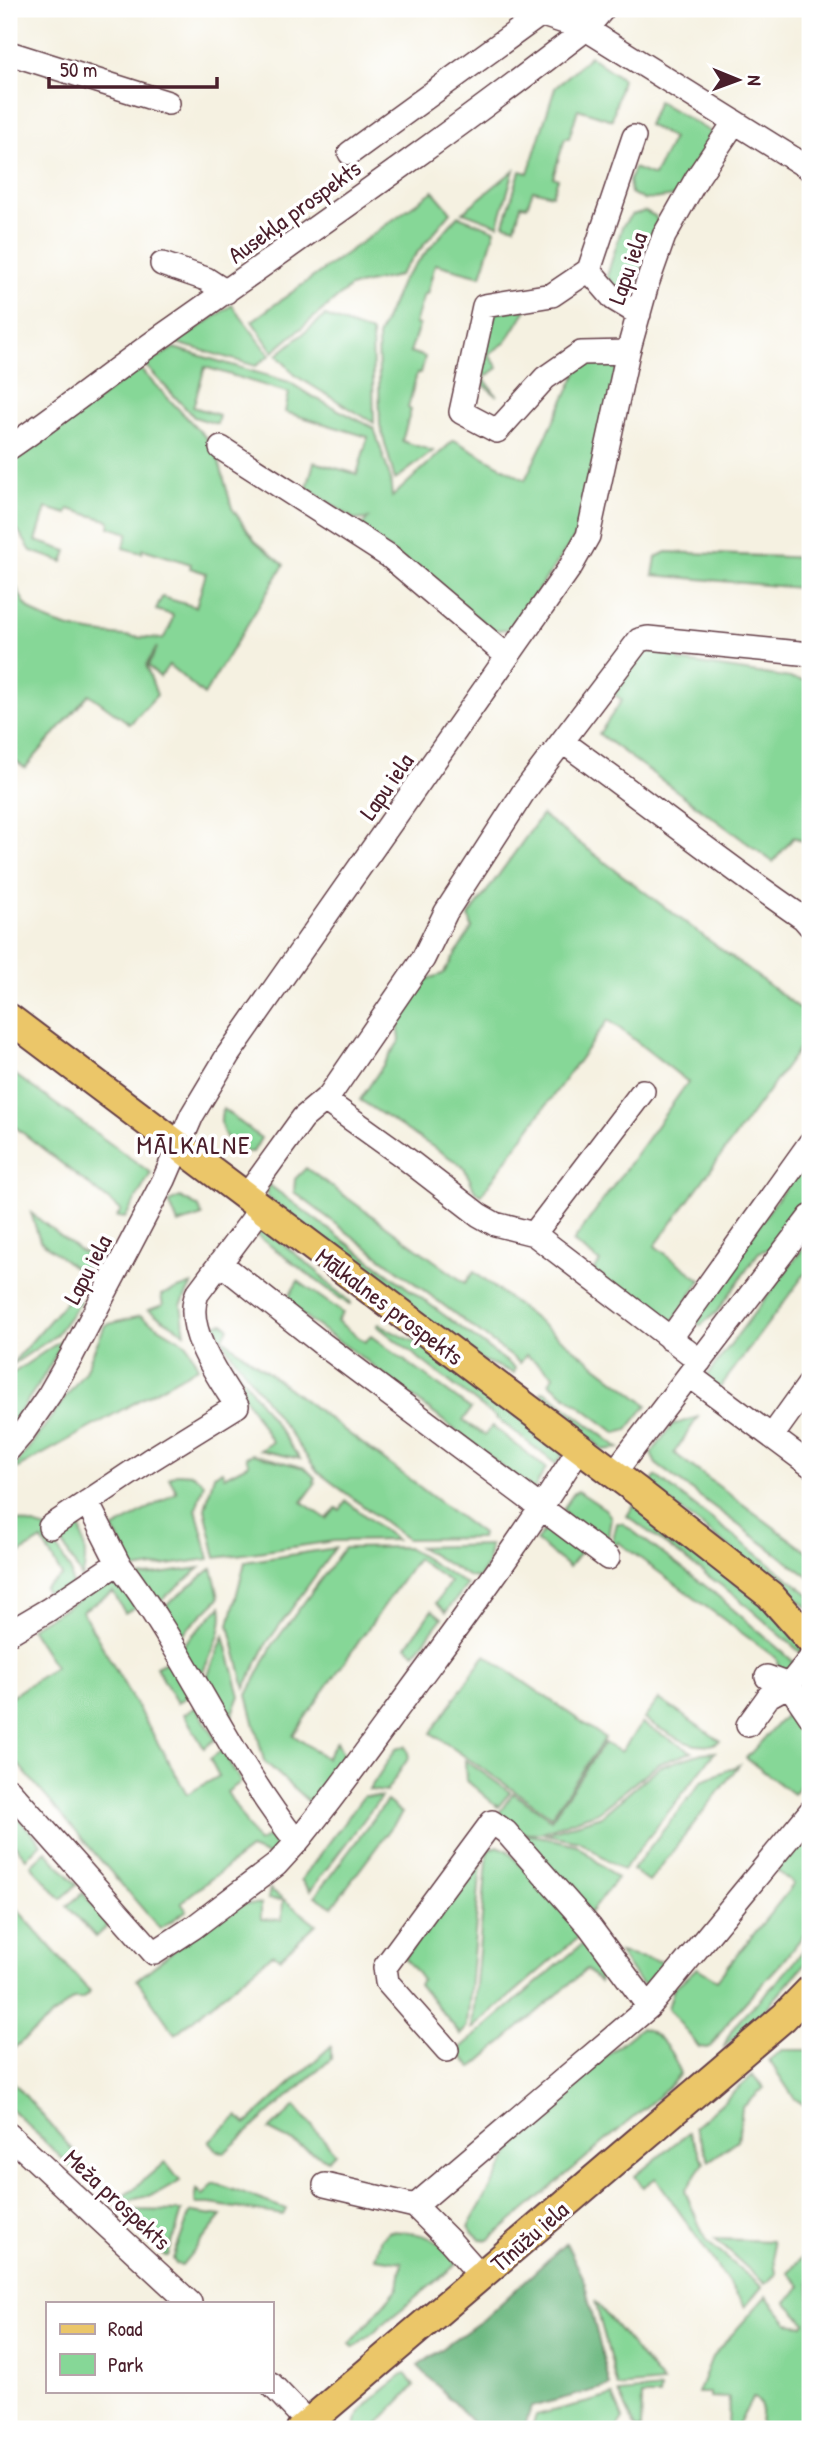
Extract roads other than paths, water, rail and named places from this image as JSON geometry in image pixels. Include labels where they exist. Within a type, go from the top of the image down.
[{"type":"main road","name":"Mālkalnes prospekts","points":[[9,1018],[614,1473],[770,1595],[810,1640]]},
{"type":"main road","name":"Mālkalnes prospekts","points":[[770,1595],[797,1607],[810,1617]]},
{"type":"main road","name":"Tīnūžu iela","points":[[754,2041],[810,1968]]},
{"type":"main road","name":"Tīnūžu iela","points":[[307,2427],[784,2017],[810,1990]]},
{"type":"street","name":"Ausekļa prospekts","points":[[9,448],[412,159],[586,29],[603,9]]},
{"type":"street","points":[[350,153],[533,12],[586,29],[810,169]]},
{"type":"street","points":[[9,53],[167,103]]},
{"type":"street","name":"Lapu iela","points":[[9,1449],[49,1395],[72,1355],[164,1180],[192,1115],[228,1055],[370,856],[571,566],[588,536],[628,352],[664,236],[734,123]]},
{"type":"street","points":[[628,352],[581,353],[545,378],[497,431],[461,412],[484,306],[552,295],[589,270],[634,137]]},
{"type":"street","points":[[162,264],[206,279],[226,292]]},
{"type":"street","points":[[589,270],[614,299],[639,314]]},
{"type":"street","points":[[221,448],[389,556],[507,656]]},
{"type":"street","points":[[50,1527],[237,1406],[206,1359],[191,1307],[197,1294],[220,1263],[303,1118],[326,1101],[424,959],[446,912],[523,793],[639,640],[657,639],[810,654]]},
{"type":"street","points":[[563,742],[720,860],[803,918],[810,926]]},
{"type":"street","points":[[534,1234],[643,1091]]},
{"type":"street","points":[[326,1101],[479,1215],[495,1224],[534,1234],[670,1339],[694,1368],[772,1436],[810,1465]]},
{"type":"street","points":[[670,1339],[810,1143]]},
{"type":"street","points":[[614,1473],[810,1217]]},
{"type":"street","points":[[220,1263],[608,1558]]},
{"type":"street","points":[[772,1436],[810,1383]]},
{"type":"street","points":[[9,1790],[154,1952],[194,1927],[276,1865],[297,1842],[366,1752],[543,1507],[580,1447]]},
{"type":"street","points":[[87,1502],[118,1563],[152,1613],[254,1784],[297,1842]]},
{"type":"street","points":[[9,1633],[118,1563]]},
{"type":"street","points":[[748,1725],[769,1696],[789,1685],[810,1659]]},
{"type":"street","points":[[767,1677],[789,1685],[810,1717]]},
{"type":"street","points":[[415,2206],[649,2007],[810,1812]]},
{"type":"street","points":[[447,2050],[387,1982],[384,1967],[492,1822],[506,1832],[590,1927],[649,2007]]},
{"type":"street","name":"Meža prospekts","points":[[9,2134],[189,2302]]},
{"type":"street","points":[[325,2185],[415,2206],[482,2277]]},
{"type":"street","points":[[273,2387],[307,2427]]},
{"type":"district","name":"MĀLKALNE","points":[[194,1144]]}]
